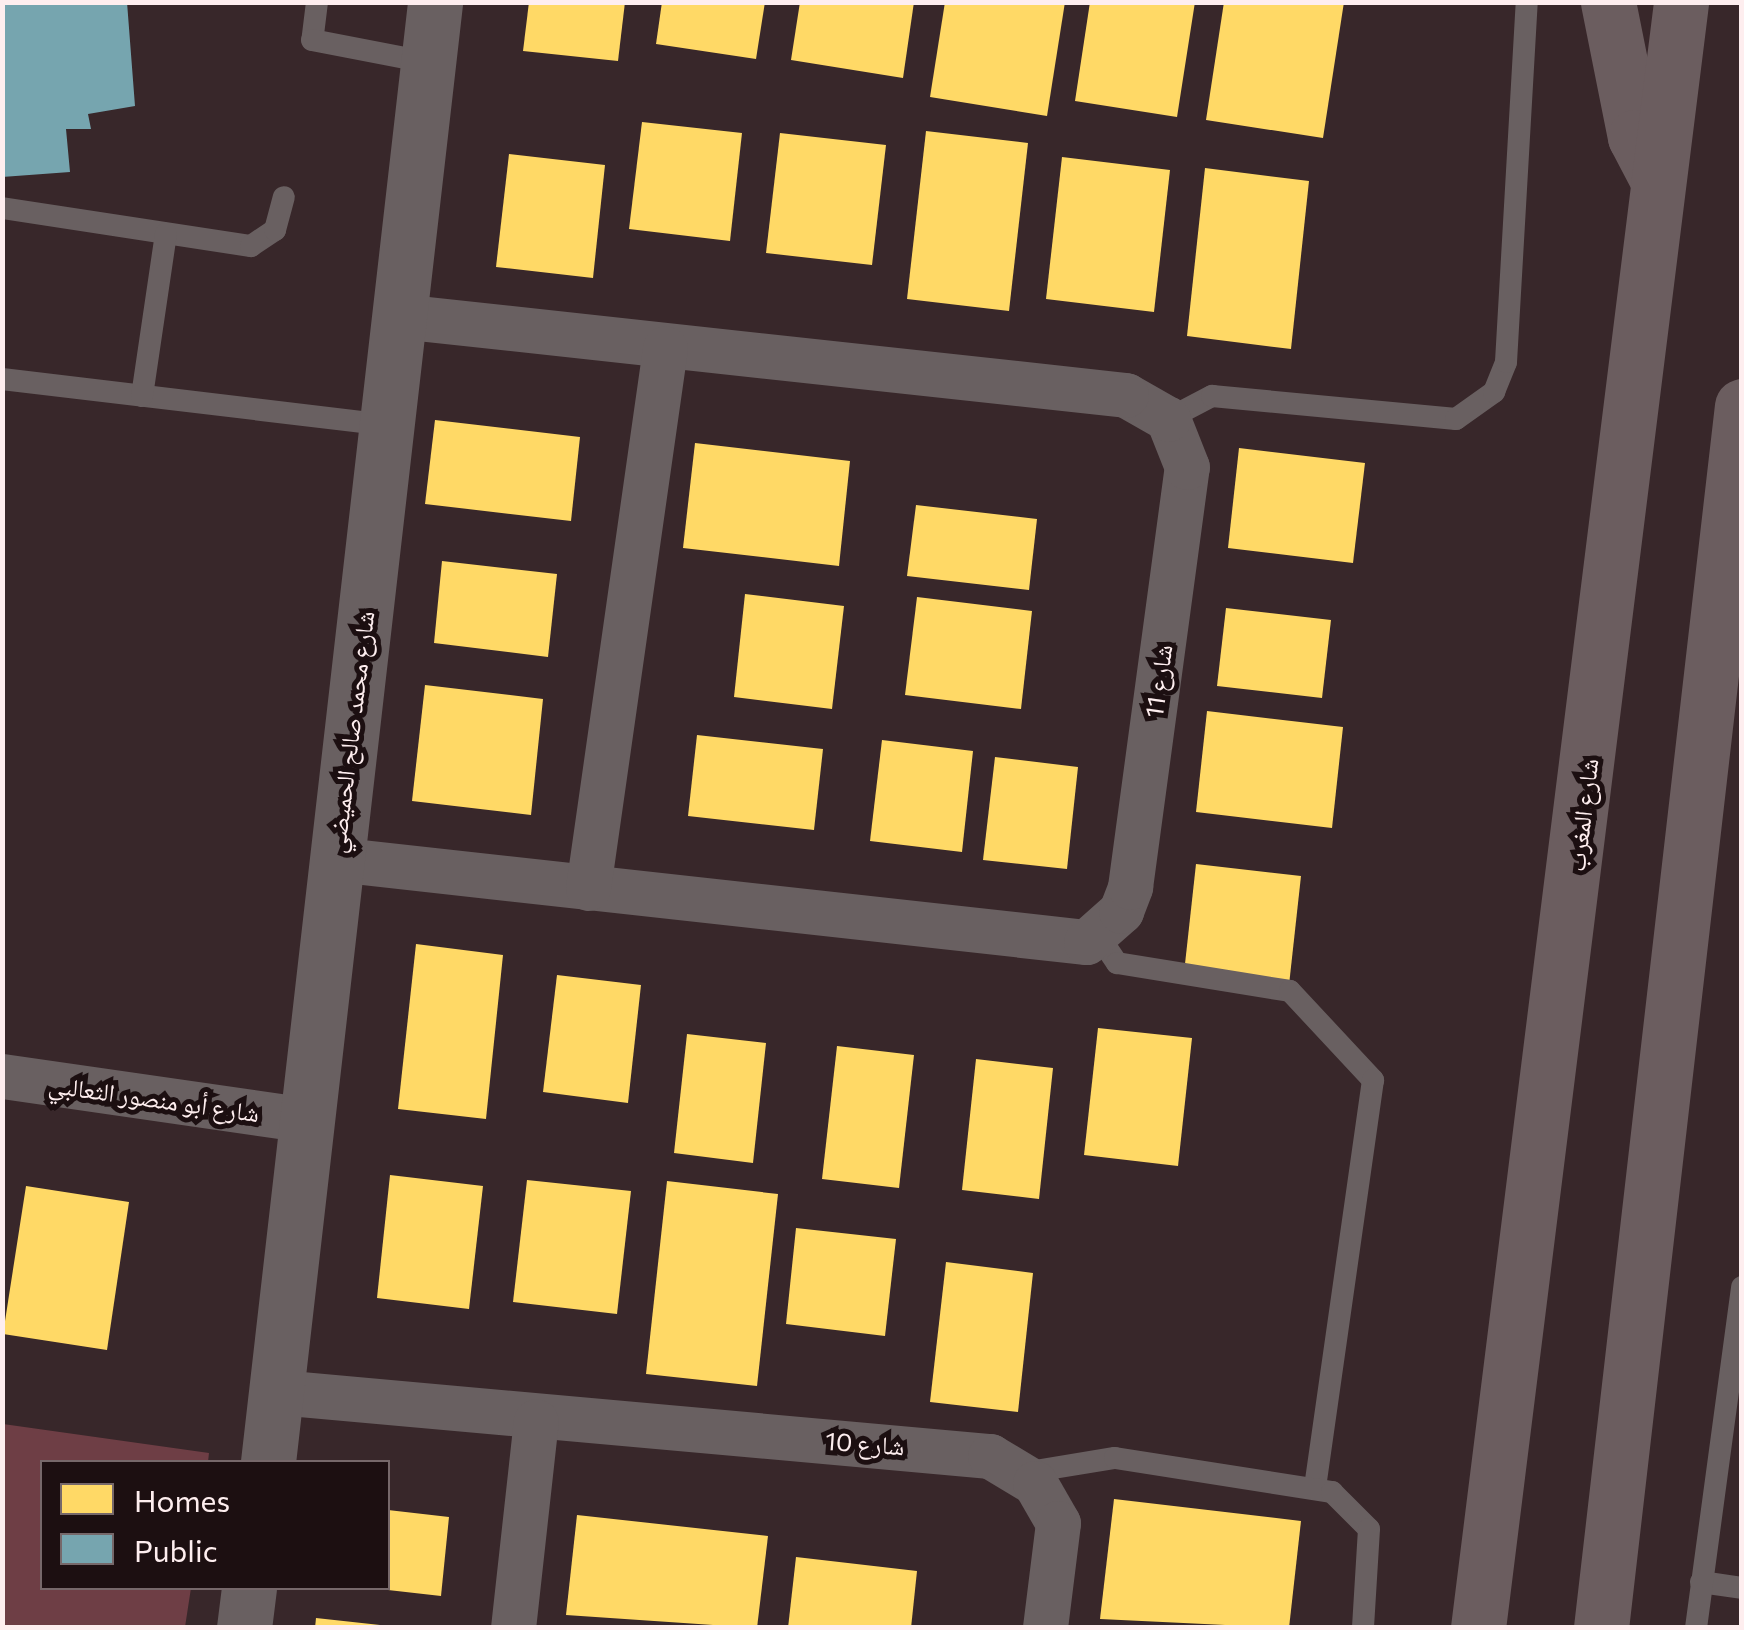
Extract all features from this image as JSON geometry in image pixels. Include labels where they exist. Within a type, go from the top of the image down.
[{"type":"highway","points":[[1608,2],[1634,137],[1659,183]]},
{"type":"highway","name":"شارع المغرب","points":[[1478,1628],[1680,2]]},
{"type":"highway","points":[[1602,1628],[1694,773],[1742,406]]},
{"type":"highway","points":[[1694,773],[1742,704]]},
{"type":"street","name":"شارع محمد صالح الحميضي","points":[[268,1460],[435,2]]},
{"type":"street","points":[[400,316],[665,348],[1126,395],[1168,419]]},
{"type":"street","points":[[588,888],[665,348]]},
{"type":"street","name":"شارع 11","points":[[1098,935],[1130,887],[1187,467],[1168,419]]},
{"type":"street","points":[[335,859],[1054,944],[1098,935]]},
{"type":"street","name":"شارع أبو منصور الثعالبي","points":[[2,1076],[306,1120]]},
{"type":"street","name":"شارع 10","points":[[278,1392],[536,1421],[969,1450],[1023,1473]]},
{"type":"street","points":[[513,1628],[536,1421]]},
{"type":"street","points":[[1023,1473],[1058,1523],[1045,1628]]},
{"type":"street","points":[[244,1628],[248,1590]]},
{"type":"lane","points":[[317,2],[312,40],[426,62]]},
{"type":"lane","points":[[1168,419],[1212,396],[1456,419],[1494,392],[1506,362],[1527,2]]},
{"type":"lane","points":[[2,208],[166,234],[260,243],[284,198]]},
{"type":"lane","points":[[142,396],[166,234]]},
{"type":"lane","points":[[2,379],[386,425]]},
{"type":"lane","points":[[1098,935],[1117,963],[1290,991],[1373,1080],[1314,1485]]},
{"type":"lane","points":[[1696,1628],[1742,1287]]},
{"type":"lane","points":[[1023,1473],[1115,1458],[1314,1485],[1370,1528],[1363,1628]]},
{"type":"lane","points":[[1701,1582],[1742,1588]]},
{"type":"shaded area","points":[[3,1424],[209,1453],[208,1460],[40,1460],[40,1590],[191,1590],[185,1627],[3,1627]]},
{"type":"building: Homes","points":[[529,2],[625,2],[618,61],[523,51]]},
{"type":"building: Homes","points":[[662,2],[765,2],[756,59],[656,44]]},
{"type":"building: Homes","points":[[800,2],[914,2],[903,78],[791,60]]},
{"type":"building: Homes","points":[[945,2],[1065,2],[1047,116],[930,97]]},
{"type":"building: Homes","points":[[1090,2],[1195,2],[1177,117],[1075,101]]},
{"type":"building: Homes","points":[[1224,2],[1344,2],[1323,138],[1206,120]]},
{"type":"building: Homes","points":[[642,122],[742,133],[730,241],[629,229]]},
{"type":"building: Homes","points":[[926,131],[1028,143],[1009,311],[907,299]]},
{"type":"building: Homes","points":[[780,133],[886,145],[872,265],[766,253]]},
{"type":"building: Homes","points":[[509,154],[605,165],[593,278],[496,267]]},
{"type":"building: Homes","points":[[1062,157],[1170,170],[1154,312],[1046,299]]},
{"type":"building: Homes","points":[[1205,168],[1309,181],[1291,349],[1187,336]]},
{"type":"building: Homes","points":[[435,420],[580,437],[571,521],[425,504]]},
{"type":"building: Homes","points":[[695,443],[850,461],[839,566],[683,548]]},
{"type":"building: Homes","points":[[1239,448],[1365,463],[1353,563],[1228,548]]},
{"type":"building: Homes","points":[[916,505],[1037,519],[1029,590],[907,576]]},
{"type":"building: Homes","points":[[442,561],[557,574],[548,657],[434,643]]},
{"type":"building: Homes","points":[[745,594],[844,606],[832,709],[734,697]]},
{"type":"building: Homes","points":[[917,597],[1032,611],[1021,709],[905,695]]},
{"type":"building: Homes","points":[[1226,608],[1331,620],[1322,698],[1217,686]]},
{"type":"building: Homes","points":[[425,685],[543,699],[531,815],[412,801]]},
{"type":"building: Homes","points":[[1207,711],[1343,727],[1332,828],[1196,812]]},
{"type":"building: Homes","points":[[697,735],[823,749],[814,830],[688,816]]},
{"type":"building: Homes","points":[[882,740],[973,751],[962,852],[870,841]]},
{"type":"building: Homes","points":[[995,757],[1078,767],[1067,869],[983,860]]},
{"type":"building: Homes","points":[[1196,864],[1301,876],[1289,985],[1184,973]]},
{"type":"building: Homes","points":[[416,944],[503,955],[486,1119],[398,1109]]},
{"type":"building: Homes","points":[[557,975],[641,985],[628,1103],[543,1092]]},
{"type":"building: Homes","points":[[1098,1028],[1192,1038],[1178,1166],[1084,1155]]},
{"type":"building: Homes","points":[[687,1034],[766,1043],[753,1163],[674,1153]]},
{"type":"building: Homes","points":[[837,1046],[914,1055],[899,1188],[822,1179]]},
{"type":"building: Homes","points":[[976,1059],[1053,1068],[1039,1199],[962,1190]]},
{"type":"building: Homes","points":[[390,1175],[483,1186],[469,1309],[377,1298]]},
{"type":"building: Homes","points":[[527,1180],[631,1191],[617,1314],[513,1302]]},
{"type":"building: Homes","points":[[667,1181],[778,1194],[757,1386],[646,1374]]},
{"type":"building: Homes","points":[[26,1186],[129,1202],[107,1350],[3,1334]]},
{"type":"building: Homes","points":[[796,1228],[896,1239],[885,1336],[786,1324]]},
{"type":"building: Homes","points":[[946,1262],[1033,1273],[1018,1412],[930,1402]]},
{"type":"building: Homes","points":[[1114,1499],[1301,1521],[1289,1628],[1100,1619]]},
{"type":"building: Homes","points":[[390,1510],[449,1517],[441,1596],[388,1590]]},
{"type":"building: Homes","points":[[577,1515],[768,1536],[757,1628],[566,1615]]},
{"type":"building: Homes","points":[[796,1557],[917,1571],[911,1628],[788,1628]]},
{"type":"building: Homes","points":[[316,1618],[380,1625],[380,1628],[315,1628]]},
{"type":"building: Public","points":[[2,2],[127,2],[135,106],[88,114],[91,129],[66,129],[70,172],[2,177]]}]
